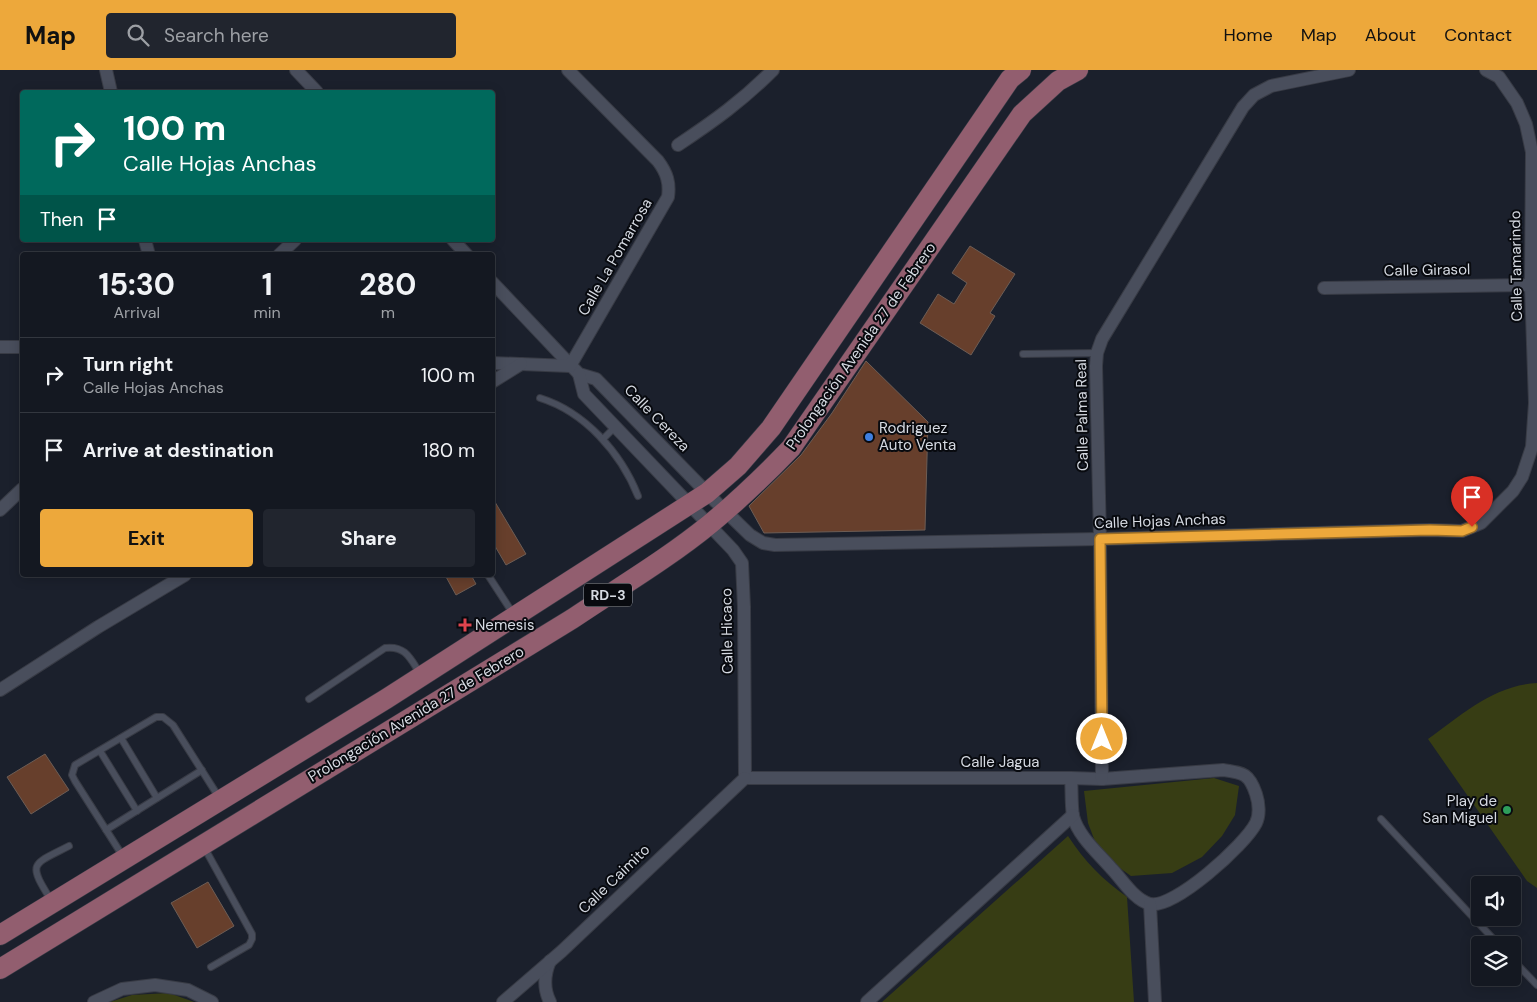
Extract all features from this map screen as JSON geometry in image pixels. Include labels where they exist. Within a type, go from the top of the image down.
[{"type":"main road","name":"Prolongación Avenida 27 de Febrero","points":[[0,969],[572,619],[640,574],[708,525],[755,486],[791,448],[1022,114],[1058,81],[1078,70]]},
{"type":"main road","name":"Prolongación Avenida 27 de Febrero","points":[[2,930],[53,903],[422,676],[707,493],[738,466],[771,428],[1010,73]]},
{"type":"street","points":[[106,70],[111,90]]},
{"type":"street","points":[[296,70],[315,90]]},
{"type":"street","name":"Calle La Pomarrosa","points":[[568,70],[658,161],[668,178],[669,189],[668,197],[574,370]]},
{"type":"street","points":[[678,146],[722,116],[752,91],[773,70]]},
{"type":"street","name":"Calle Palma Real","points":[[1102,779],[1097,353],[1102,339],[1243,107],[1254,95],[1271,86],[1349,70]]},
{"type":"street","name":"Calle Tamarindo","points":[[1486,70],[1500,77],[1517,102],[1526,124],[1532,152],[1531,284],[1536,403],[1532,447],[1522,477]]},
{"type":"street","points":[[282,252],[292,242]]},
{"type":"street","points":[[455,242],[464,252]]},
{"type":"street","name":"Calle Girasol","points":[[1324,288],[1531,284]]},
{"type":"street","name":"Calle Cereza","points":[[495,285],[574,370],[584,394],[689,504]]},
{"type":"street","points":[[0,346],[20,347]]},
{"type":"street","points":[[495,362],[574,370]]},
{"type":"street","points":[[495,380],[521,364]]},
{"type":"street","name":"Calle Cereza","points":[[574,370],[596,379],[750,535]]},
{"type":"street","name":"Calle Hojas Anchas","points":[[750,535],[763,543],[776,545],[1430,530],[1462,531],[1481,523],[1499,507],[1522,477]]},
{"type":"street","points":[[0,510],[20,491]]},
{"type":"street","name":"Calle Hicaco","points":[[689,504],[733,550],[742,563],[744,607],[744,778]]},
{"type":"street","points":[[733,550],[750,535]]},
{"type":"street","points":[[0,690],[98,627],[182,577]]},
{"type":"street","name":"Calle Jagua","points":[[744,778],[1102,779],[1223,770],[1240,773],[1252,780],[1258,799],[1259,810],[1257,822],[1249,835],[1212,870],[1182,893],[1166,902],[1150,904]]},
{"type":"street","name":"Calle Caimito","points":[[503,1002],[550,961],[744,778]]},
{"type":"street","points":[[1071,778],[1073,815],[1077,826],[1092,847],[1139,899],[1150,904],[1155,1002]]},
{"type":"street","points":[[867,1002],[1073,815]]},
{"type":"street","points":[[550,961],[544,980],[550,1002]]},
{"type":"street","points":[[94,1002],[122,989],[155,985],[188,990],[212,1002]]},
{"type":"lane","points":[[1023,354],[1097,353]]},
{"type":"lane","points":[[540,398],[553,402],[571,413],[603,439],[628,475],[638,496]]},
{"type":"lane","points":[[603,439],[615,427]]},
{"type":"lane","points":[[489,577],[515,616]]},
{"type":"lane","points":[[309,699],[385,648],[393,647],[407,654],[422,676]]},
{"type":"lane","points":[[125,859],[72,775],[75,765],[156,717],[163,717],[173,725],[221,800]]},
{"type":"lane","points":[[122,738],[157,798]]},
{"type":"lane","points":[[100,751],[137,811]]},
{"type":"lane","points":[[106,830],[202,770]]},
{"type":"lane","points":[[1381,819],[1491,936]]},
{"type":"lane","points":[[202,844],[252,934],[249,945],[211,967]]},
{"type":"lane","points":[[53,903],[37,878],[36,868],[40,861],[69,846]]},
{"type":"lane","points":[[1521,968],[1537,985]]},
{"type":"green space","name":"Play de San Miguel","points":[[1537,683],[1537,888],[1527,881],[1428,739],[1466,711],[1492,695],[1521,685]]},
{"type":"green space","points":[[1214,778],[1239,786],[1235,815],[1222,836],[1202,857],[1172,873],[1131,876],[1117,866],[1096,844],[1088,823],[1084,791]]},
{"type":"green space","points":[[1068,836],[1095,870],[1127,897],[1134,1002],[882,1002]]},
{"type":"green space","points":[[169,993],[194,1002],[110,1002],[132,995]]},
{"type":"building","points":[[970,246],[1015,274],[990,313],[995,316],[971,355],[920,323],[938,294],[954,304],[967,283],[952,273]]},
{"type":"building","name":"Rodriguez Auto Venta","points":[[866,361],[928,422],[925,530],[764,533],[749,506],[801,455],[832,413]]},
{"type":"building","points":[[495,502],[526,554],[506,565],[495,546]]},
{"type":"building","points":[[446,577],[472,577],[476,584],[456,595]]},
{"type":"building","points":[[45,754],[69,790],[31,814],[7,777]]},
{"type":"building","points":[[208,882],[234,926],[197,948],[171,903]]},
{"type":"place","name":"Rodriguez Auto Venta","points":[[869,437]]},
{"type":"place","name":"Nemesis","points":[[465,625]]},
{"type":"place","name":"Play de San Miguel","points":[[1507,810]]},
{"type":"route","points":[[1102,739],[1100,539],[1430,530],[1462,531],[1472,527]]}]
